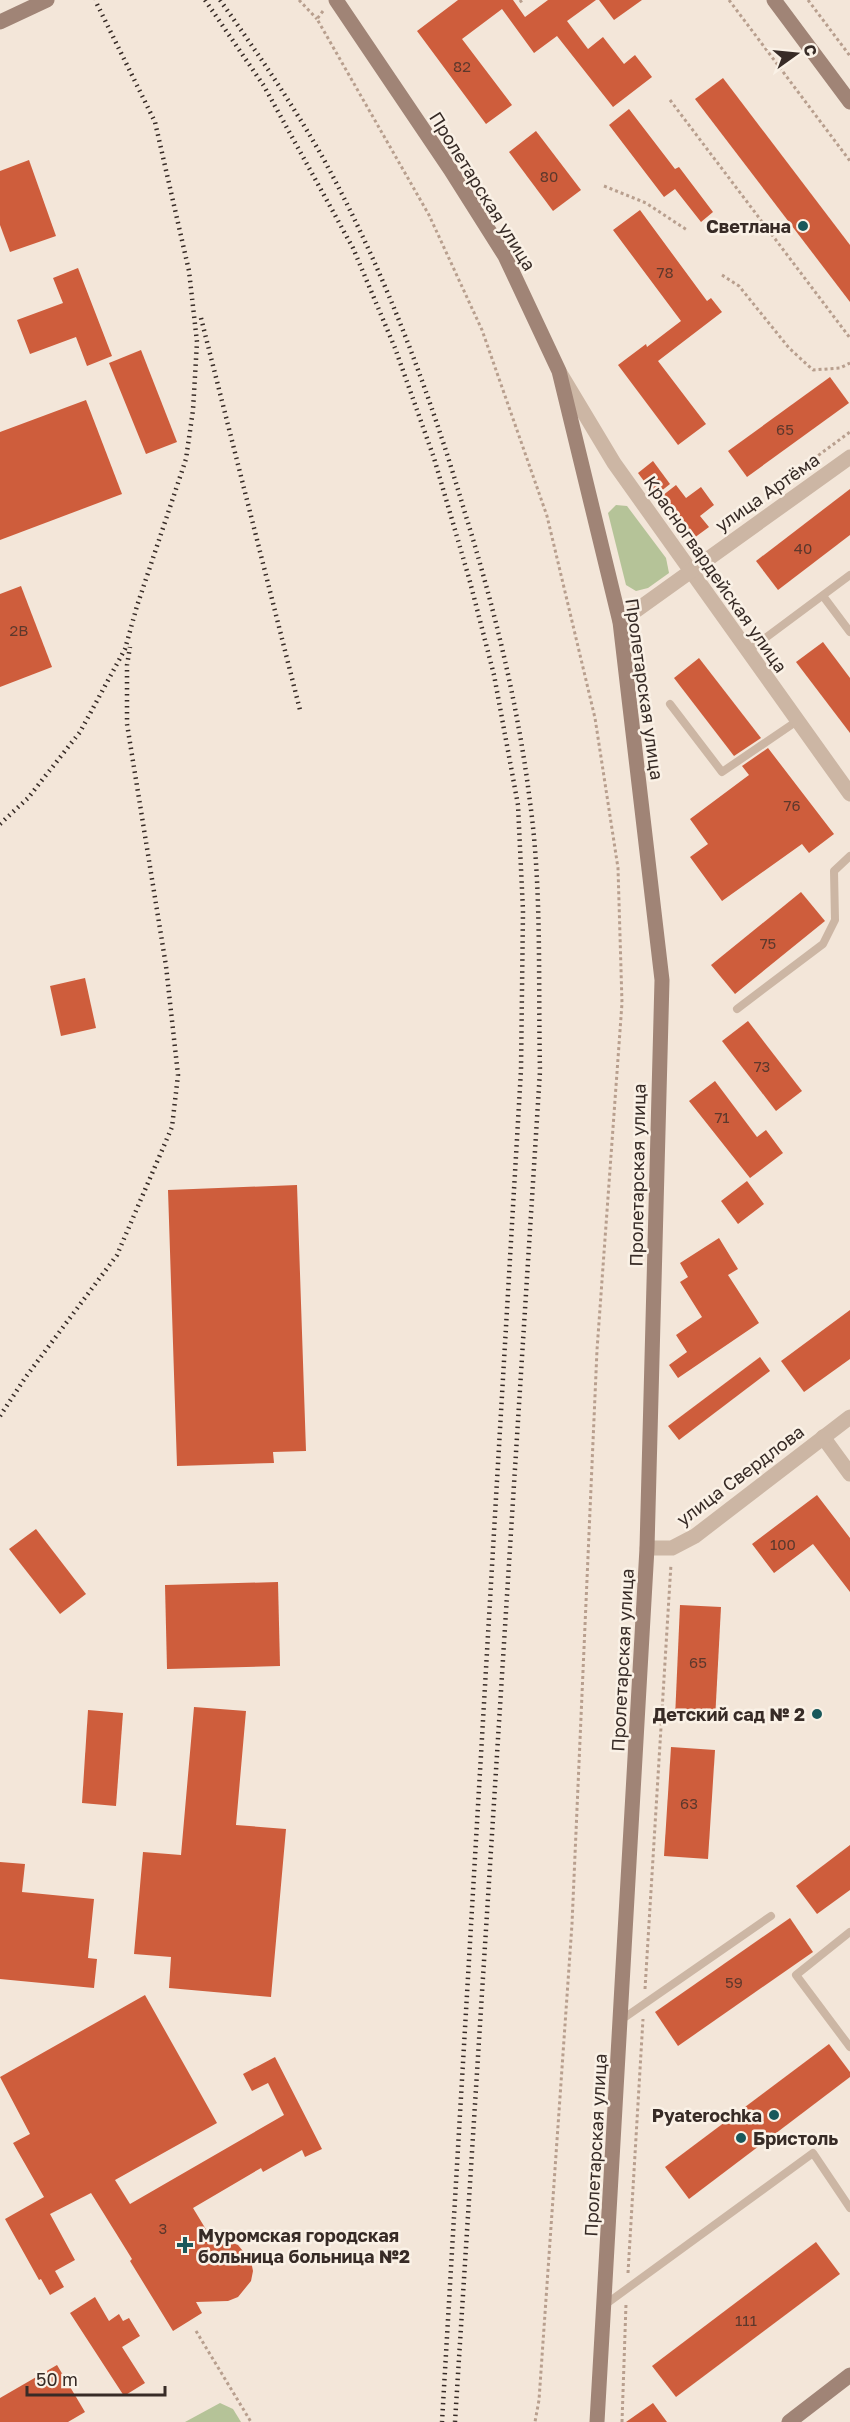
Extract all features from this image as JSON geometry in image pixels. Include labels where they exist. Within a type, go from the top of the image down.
[{"type":"street","points":[[0,22],[47,0]]},
{"type":"street","points":[[774,0],[850,102]]},
{"type":"street","name":"Пролетарская улица","points":[[332,3],[450,170],[505,256],[559,371],[620,622],[662,980],[647,1548],[606,2304],[597,2422]]},
{"type":"street","name":"Красногвардейская улица","points":[[559,371],[614,463],[850,794]]},
{"type":"street","name":"улица Артёма","points":[[620,622],[850,457]]},
{"type":"street","name":"улица Свердлова","points":[[647,1548],[672,1548],[695,1536],[850,1417]]},
{"type":"street","points":[[823,1437],[850,1474]]},
{"type":"street","points":[[789,2422],[850,2375]]},
{"type":"lane","points":[[747,652],[850,575]]},
{"type":"lane","points":[[823,596],[850,632]]},
{"type":"lane","points":[[670,704],[722,772],[797,721]]},
{"type":"lane","points":[[737,1009],[823,944],[836,920],[834,871],[850,855]]},
{"type":"lane","points":[[621,2020],[771,1916]]},
{"type":"lane","points":[[850,1932],[796,1975],[850,2047]]},
{"type":"lane","points":[[606,2304],[813,2153],[850,2208]]},
{"type":"path","points":[[299,0],[317,19],[429,216],[486,341],[547,516],[594,718],[618,868],[622,1004],[597,1350],[572,1924],[540,2388],[535,2422]]},
{"type":"path","points":[[729,0],[850,161]]},
{"type":"path","points":[[808,0],[850,56]]},
{"type":"path","points":[[317,19],[332,3]]},
{"type":"path","points":[[670,100],[850,338]]},
{"type":"path","points":[[604,186],[646,203],[687,230]]},
{"type":"path","points":[[722,275],[738,286],[789,348],[813,370],[840,368],[850,363]]},
{"type":"path","points":[[764,496],[850,432]]},
{"type":"path","points":[[622,2422],[627,2289],[672,1548]]},
{"type":"path","points":[[196,2331],[251,2422]]},
{"type":"green space","points":[[616,505],[627,506],[666,558],[669,573],[648,588],[636,591],[626,585],[608,513]]},
{"type":"green space","points":[[220,2403],[233,2409],[241,2422],[185,2422]]},
{"type":"building","points":[[458,0],[513,0],[525,17],[548,0],[596,0],[567,21],[588,49],[603,37],[624,64],[635,55],[652,77],[613,107],[557,36],[534,53],[502,9],[462,39],[512,105],[486,124],[417,31]]},
{"type":"building","points":[[599,0],[642,0],[614,20]]},
{"type":"building","points":[[723,78],[850,245],[850,302],[695,99]]},
{"type":"building","points":[[629,109],[675,169],[679,167],[713,212],[701,222],[675,189],[664,197],[609,125]]},
{"type":"building","points":[[536,131],[581,190],[553,211],[509,152]]},
{"type":"building","points":[[29,160],[56,236],[10,252],[0,225],[0,171]]},
{"type":"building","points":[[640,210],[707,301],[711,298],[722,312],[658,361],[706,424],[678,445],[618,365],[646,344],[647,347],[681,321],[613,230]]},
{"type":"building","points":[[78,268],[112,356],[87,366],[76,337],[30,354],[17,320],[63,303],[53,278]]},
{"type":"building","points":[[141,350],[177,442],[146,454],[109,363]]},
{"type":"building","points":[[830,377],[849,403],[747,477],[728,451]]},
{"type":"building","points":[[86,400],[122,494],[0,540],[0,432]]},
{"type":"building","points":[[653,461],[670,484],[655,496],[638,473]]},
{"type":"building","points":[[676,485],[686,498],[701,487],[714,505],[700,516],[709,527],[694,538],[662,496]]},
{"type":"building","points":[[850,489],[850,535],[778,590],[756,561]]},
{"type":"building","points":[[21,586],[52,667],[0,687],[0,594]]},
{"type":"building","points":[[823,642],[850,678],[850,733],[796,662]]},
{"type":"building","points":[[699,658],[761,738],[734,756],[674,678]]},
{"type":"building","points":[[768,748],[834,834],[809,853],[802,844],[722,901],[690,857],[708,844],[690,819],[749,775],[742,766]]},
{"type":"building","points":[[801,892],[825,921],[735,994],[711,965]]},
{"type":"building","points":[[85,978],[96,1028],[61,1036],[50,986]]},
{"type":"building","points":[[748,1021],[802,1091],[776,1111],[722,1041]]},
{"type":"building","points":[[715,1081],[757,1137],[766,1130],[783,1153],[750,1178],[689,1101]]},
{"type":"building","points":[[747,1181],[764,1204],[738,1224],[721,1201]]},
{"type":"building","points":[[297,1185],[306,1451],[273,1452],[274,1463],[177,1466],[168,1190]]},
{"type":"building","points":[[719,1238],[738,1269],[728,1275],[759,1323],[678,1378],[669,1365],[687,1352],[676,1335],[702,1317],[680,1282],[688,1277],[680,1263]]},
{"type":"building","points":[[850,1310],[850,1359],[804,1392],[781,1361]]},
{"type":"building","points":[[760,1357],[770,1371],[679,1440],[668,1426]]},
{"type":"building","points":[[817,1495],[850,1538],[850,1592],[813,1544],[774,1573],[752,1544]]},
{"type":"building","points":[[36,1529],[86,1594],[60,1614],[9,1549]]},
{"type":"building","points":[[278,1582],[280,1666],[167,1669],[165,1585]]},
{"type":"building","points":[[680,1605],[721,1607],[715,1720],[675,1718]]},
{"type":"building","points":[[194,1707],[246,1711],[236,1825],[286,1829],[271,1997],[169,1988],[171,1957],[134,1954],[143,1852],[181,1855]]},
{"type":"building","points":[[88,1710],[123,1713],[116,1806],[82,1803]]},
{"type":"building","points":[[671,1747],[715,1750],[708,1859],[664,1856]]},
{"type":"building","points":[[850,1845],[850,1890],[817,1914],[796,1886]]},
{"type":"building","points":[[0,1862],[25,1864],[22,1892],[94,1899],[88,1958],[97,1959],[94,1988],[0,1979]]},
{"type":"building","points":[[790,1918],[813,1952],[678,2046],[655,2012]]},
{"type":"building","points":[[145,1995],[217,2123],[115,2180],[130,2204],[284,2115],[268,2083],[252,2091],[243,2074],[275,2057],[322,2149],[305,2157],[302,2150],[263,2172],[261,2168],[193,2208],[213,2241],[228,2241],[238,2245],[251,2261],[253,2271],[251,2281],[238,2297],[228,2301],[196,2302],[202,2313],[173,2331],[91,2193],[50,2214],[75,2260],[55,2271],[64,2287],[50,2295],[41,2279],[39,2280],[5,2219],[44,2197],[13,2143],[30,2134],[0,2077]]},
{"type":"building","points":[[829,2044],[850,2072],[850,2077],[689,2199],[665,2167]]},
{"type":"building","points":[[816,2242],[840,2274],[676,2397],[652,2366]]},
{"type":"building","points":[[95,2297],[109,2321],[119,2314],[123,2321],[129,2318],[140,2336],[122,2347],[145,2383],[124,2396],[70,2313]]},
{"type":"building","points":[[57,2365],[85,2412],[68,2422],[0,2422],[0,2398]]},
{"type":"building","points":[[653,2403],[667,2422],[626,2422]]},
{"type":"railway","points":[[0,824],[28,798],[80,732],[125,649],[186,459],[193,410],[197,342],[189,271],[155,122],[95,0]]},
{"type":"railway","points":[[205,0],[264,86],[353,248],[395,348],[434,458],[469,578],[494,675],[518,805],[523,911],[521,1070],[442,2422]]},
{"type":"railway","points":[[220,0],[286,97],[323,158],[366,243],[420,376],[476,548],[495,620],[519,729],[534,835],[538,902],[540,1071],[455,2422]]},
{"type":"railway","points":[[201,318],[300,710]]},
{"type":"railway","points":[[0,1416],[25,1378],[117,1255],[172,1127],[178,1075],[166,966],[127,724],[127,665],[130,647]]},
{"type":"place","name":"Светлана","points":[[803,226]]},
{"type":"place","name":"Детский сад № 2","points":[[817,1714]]},
{"type":"place","name":"Pyaterochka","points":[[774,2115]]},
{"type":"place","name":"Бристоль","points":[[741,2138]]},
{"type":"place","name":"Муромская городская больница больница №2","points":[[185,2245]]}]
